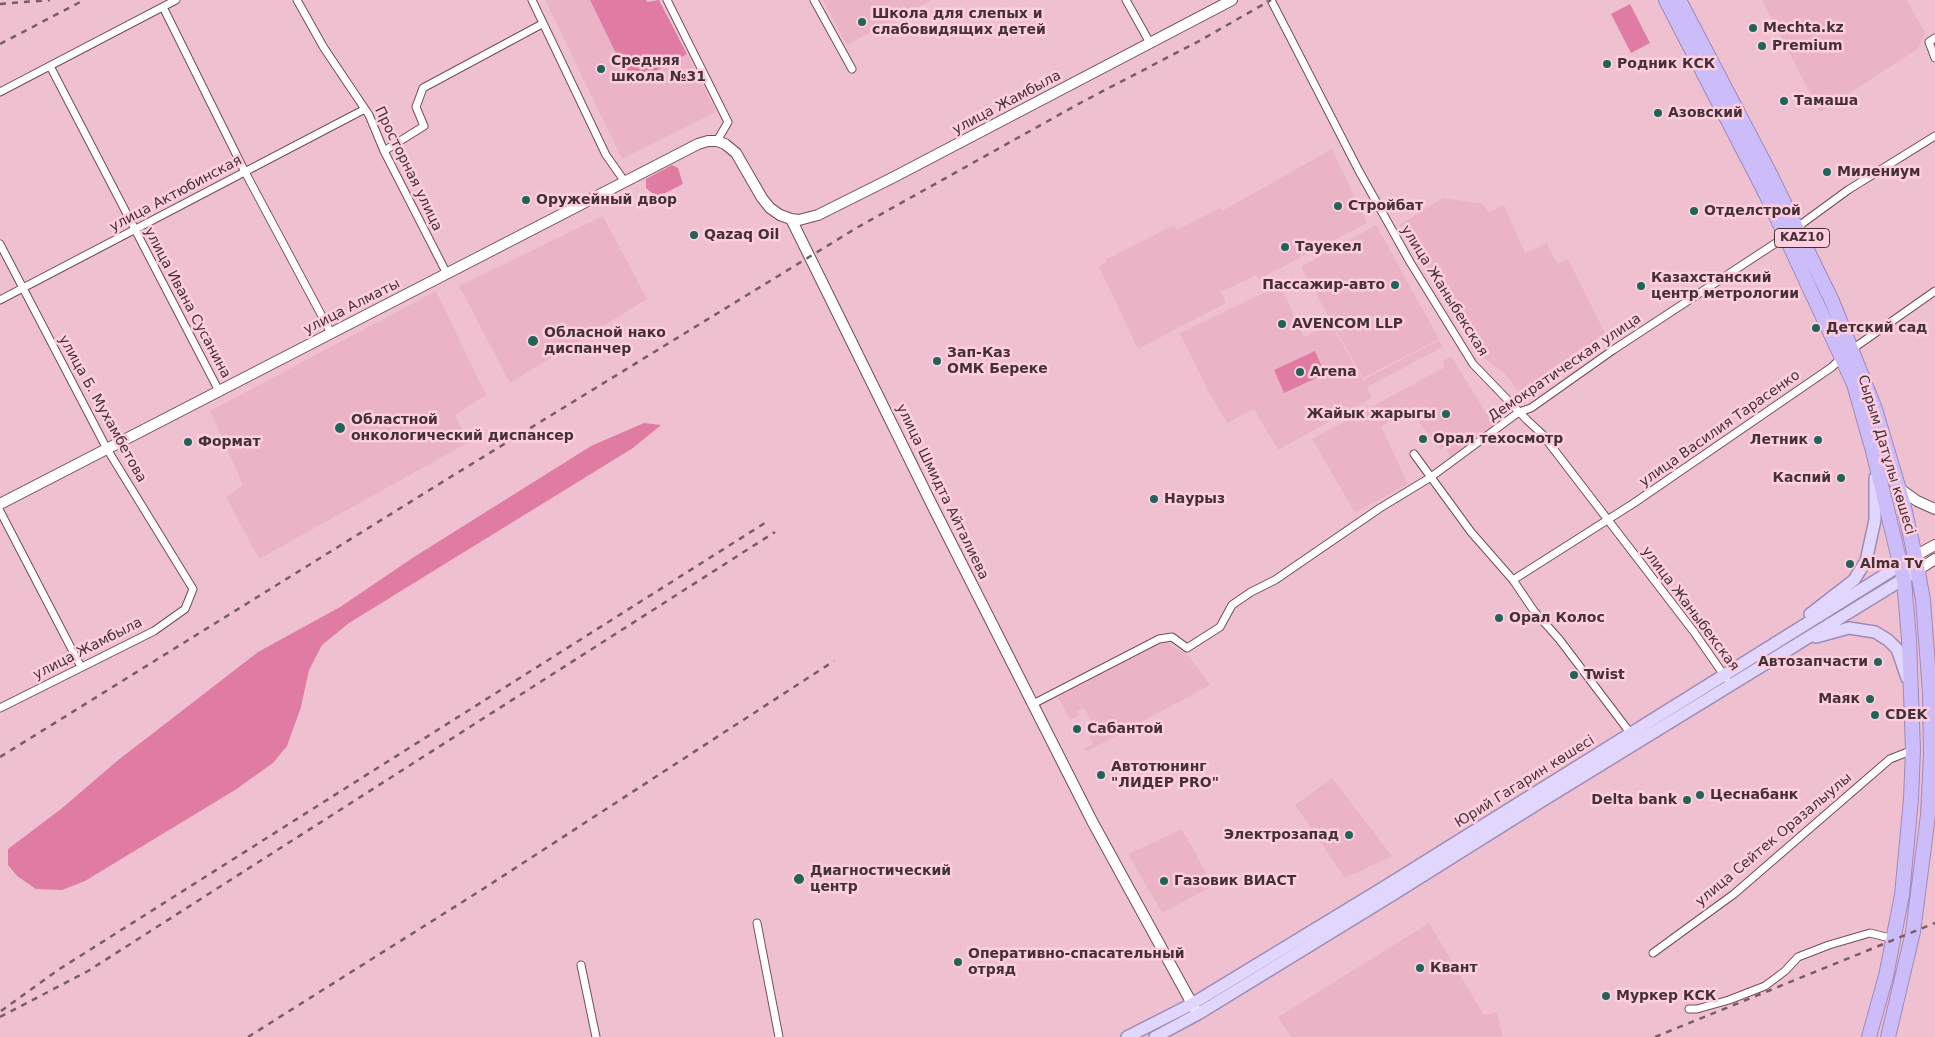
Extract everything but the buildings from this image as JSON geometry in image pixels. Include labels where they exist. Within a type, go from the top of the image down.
[{"type":"highway","name":"Сырым Датұлы көшесі","points":[[1666,0],[1874,409],[1899,488],[1917,563],[1923,600],[1929,686],[1931,754],[1928,814],[1913,932],[1888,1037]]},
{"type":"highway","name":"Сырым Датұлы көшесі","points":[[1679,0],[1797,228],[1832,301],[1873,451],[1904,580],[1913,750],[1911,800],[1903,885],[1894,939],[1869,1037]]},
{"type":"highway","points":[[1910,687],[1929,686]]},
{"type":"main road","points":[[1788,636],[1808,616],[1854,580],[1866,561],[1875,520],[1876,485],[1873,451]]},
{"type":"main road","name":"Юрий Гагарин көшесі","points":[[1155,1037],[1198,1014],[1727,680],[1788,636],[1901,566],[1917,563]]},
{"type":"main road","name":"Юрий Гагарин көшесі","points":[[1127,1037],[1192,1004],[1631,734],[1727,680],[1805,640],[1904,580],[1917,563]]},
{"type":"main road","points":[[1805,640],[1849,628],[1875,632],[1888,640],[1897,649],[1910,687]]},
{"type":"street","points":[[0,92],[176,0]]},
{"type":"street","name":"Просторная улица","points":[[297,0],[324,48],[365,110],[447,274]]},
{"type":"street","points":[[532,0],[606,155],[625,182]]},
{"type":"street","points":[[667,0],[728,122],[718,141],[736,153],[762,198],[770,208],[780,215],[791,219]]},
{"type":"street","points":[[814,0],[852,69]]},
{"type":"street","points":[[1126,0],[1150,43]]},
{"type":"street","name":"улица Жамбыла","points":[[791,219],[799,220],[818,215],[894,178],[1232,0]]},
{"type":"street","name":"улица Жаныбекская","points":[[1271,0],[1359,171],[1410,262],[1473,364],[1542,434],[1694,632],[1727,680]]},
{"type":"street","points":[[163,7],[245,172],[331,334]]},
{"type":"street","points":[[384,151],[424,126],[416,107],[423,88],[542,24]]},
{"type":"street","points":[[1932,40],[1935,58]]},
{"type":"street","name":"улица Ивана Сусанина","points":[[50,66],[219,391]]},
{"type":"street","name":"улица Актюбинская","points":[[0,300],[365,110]]},
{"type":"street","name":"Демократическая улица","points":[[1033,704],[1159,639],[1172,637],[1188,648],[1220,627],[1232,605],[1251,592],[1275,580],[1380,508],[1431,477],[1520,412],[1531,408],[1613,350],[1785,237],[1848,190],[1935,136]]},
{"type":"street","name":"улица Алматы","points":[[0,504],[698,144],[708,140],[718,141]]},
{"type":"street","name":"улица Шмидта Айталиева","points":[[791,219],[933,507],[1110,855],[1198,1014]]},
{"type":"street","name":"улица Б. Мухамбетова","points":[[0,244],[107,449],[193,589],[185,609]]},
{"type":"street","name":"улица Василия Тарасенко","points":[[1514,580],[1608,520],[1832,367],[1847,353],[1935,291]]},
{"type":"street","points":[[1414,454],[1471,532],[1514,580],[1534,611],[1559,639],[1631,734]]},
{"type":"street","points":[[1899,488],[1917,501],[1935,509]]},
{"type":"street","points":[[0,511],[81,668]]},
{"type":"street","name":"Юрий Гагарин көшесі","points":[[1917,563],[1935,545]]},
{"type":"street","name":"Юрий Гагарин көшесі","points":[[1917,563],[1935,559]]},
{"type":"street","name":"улица Жамбыла","points":[[0,708],[154,631],[185,609]]},
{"type":"street","name":"улица Сейтек Оразалыулы","points":[[1653,953],[1734,894],[1890,759],[1913,750]]},
{"type":"street","points":[[757,924],[779,1037]]},
{"type":"street","points":[[1690,1009],[1698,1009],[1729,1000],[1764,986],[1785,971],[1798,957],[1829,945],[1870,933],[1894,939]]},
{"type":"street","points":[[581,965],[596,1037]]},
{"type":"shaded area","name":"Средняя школа №31","points":[[545,0],[590,0],[631,83],[687,54],[716,112],[622,159]]},
{"type":"shaded area","points":[[590,0],[646,0],[647,2],[659,0],[687,54],[631,84]]},
{"type":"shaded area","name":"Школа для слепых и слабовидящих детей","points":[[823,0],[932,0],[847,45]]},
{"type":"shaded area","points":[[1762,0],[1907,0],[1925,33],[1918,49],[1820,112]]},
{"type":"shaded area","points":[[1630,4],[1650,43],[1631,53],[1611,14]]},
{"type":"shaded area","points":[[1332,149],[1367,223],[1259,279],[1256,275],[1221,292],[1226,303],[1138,349],[1099,267],[1106,262],[1105,260],[1174,225],[1177,230],[1220,208],[1222,211]]},
{"type":"shaded area","points":[[672,165],[678,168],[683,184],[657,197],[646,188],[646,179]]},
{"type":"shaded area","points":[[1443,198],[1483,204],[1489,213],[1504,205],[1525,253],[1547,243],[1557,264],[1568,259],[1606,335],[1572,355],[1520,394],[1506,375],[1480,355],[1399,225]]},
{"type":"shaded area","name":"Обласной нако диспанчер","points":[[603,216],[647,299],[510,383],[459,286]]},
{"type":"shaded area","name":"Пассажир-авто","points":[[1376,225],[1439,339],[1363,378],[1301,267]]},
{"type":"shaded area","points":[[1280,285],[1304,337],[1331,324],[1363,380],[1439,340],[1443,347],[1367,387],[1372,398],[1278,450],[1254,409],[1227,423],[1208,391],[1180,333]]},
{"type":"shaded area","name":"Областной онкологический диспансер","points":[[436,291],[486,395],[455,415],[469,442],[259,559],[226,497],[243,485],[210,411]]},
{"type":"shaded area","name":"Arena","points":[[1315,351],[1325,374],[1284,393],[1274,370]]},
{"type":"shaded area","name":"Жайык жарыгы","points":[[1451,356],[1499,434],[1455,463],[1445,447],[1440,450],[1411,411],[1381,426],[1408,484],[1355,513],[1312,439],[1445,367],[1442,362]]},
{"type":"shaded area","points":[[644,423],[661,425],[633,448],[349,623],[322,645],[309,670],[301,707],[287,746],[273,763],[235,790],[85,881],[62,890],[36,889],[17,876],[8,865],[8,849],[61,809],[117,761],[258,652],[340,607],[414,557],[591,446]]},
{"type":"shaded area","points":[[1165,641],[1189,656],[1210,685],[1086,752],[1084,749],[1093,744],[1089,737],[1100,731],[1096,725],[1094,726],[1084,708],[1077,711],[1079,715],[1070,720],[1058,697]]},
{"type":"shaded area","name":"Электрозапад","points":[[1332,778],[1392,856],[1345,878],[1295,805]]},
{"type":"shaded area","name":"Газовик ВИАСТ","points":[[1182,829],[1213,886],[1162,913],[1128,854]]},
{"type":"shaded area","name":"Квант","points":[[1429,923],[1484,1015],[1497,1012],[1503,1037],[1291,1037],[1278,1017]]},
{"type":"railway","points":[[0,4],[50,0]]},
{"type":"railway","points":[[0,44],[84,0]]},
{"type":"railway","points":[[0,757],[858,227],[1082,102],[1201,40],[1271,0]]},
{"type":"railway","points":[[1,1011],[58,970],[768,521]]},
{"type":"railway","points":[[0,1017],[88,971],[775,532]]},
{"type":"railway","points":[[248,1037],[483,889],[834,661]]},
{"type":"railway","points":[[1655,1037],[1935,923]]},
{"type":"place","name":"Школа для слепых и слабовидящих детей","points":[[862,22]]},
{"type":"place","name":"Mechta.kz","points":[[1753,28]]},
{"type":"place","name":"Premium","points":[[1762,46]]},
{"type":"place","name":"Родник КСК","points":[[1607,64]]},
{"type":"place","name":"Средняя школа №31","points":[[601,69]]},
{"type":"place","name":"Тамаша","points":[[1784,101]]},
{"type":"place","name":"Азовский","points":[[1658,113]]},
{"type":"place","name":"Милениум","points":[[1827,172]]},
{"type":"place","name":"Оружейный двор","points":[[526,200]]},
{"type":"place","name":"Стройбат","points":[[1338,206]]},
{"type":"place","name":"Отделстрой","points":[[1694,211]]},
{"type":"place","name":"Qazaq Oil","points":[[694,235]]},
{"type":"place","name":"Тауекел","points":[[1285,247]]},
{"type":"place","name":"Пассажир-авто","points":[[1395,285]]},
{"type":"place","name":"Казахстанский центр метрологии","points":[[1641,286]]},
{"type":"place","name":"AVENCOM LLP","points":[[1282,324]]},
{"type":"place","name":"Детский сад","points":[[1816,328]]},
{"type":"place","name":"Обласной нако диспанчер","points":[[533,341]]},
{"type":"place","name":"Зап-Каз ОМК Береке","points":[[937,361]]},
{"type":"place","name":"Arena","points":[[1300,372]]},
{"type":"place","name":"Жайык жарыгы","points":[[1446,414]]},
{"type":"place","name":"Областной онкологический диспансер","points":[[340,428]]},
{"type":"place","name":"Орал техосмотр","points":[[1423,439]]},
{"type":"place","name":"Летник","points":[[1818,440]]},
{"type":"place","name":"Формат","points":[[188,442]]},
{"type":"place","name":"Каспий","points":[[1841,478]]},
{"type":"place","name":"Наурыз","points":[[1154,499]]},
{"type":"place","name":"Alma Tv","points":[[1850,564]]},
{"type":"place","name":"Орал Колос","points":[[1499,618]]},
{"type":"place","name":"Автозапчасти","points":[[1878,662]]},
{"type":"place","name":"Twist","points":[[1574,675]]},
{"type":"place","name":"Маяк","points":[[1870,699]]},
{"type":"place","name":"CDEK","points":[[1875,715]]},
{"type":"place","name":"Сабантой","points":[[1077,729]]},
{"type":"place","name":"Автотюнинг \"ЛИДЕР PRO\"","points":[[1101,775]]},
{"type":"place","name":"Цеснабанк","points":[[1700,795]]},
{"type":"place","name":"Delta bank","points":[[1687,800]]},
{"type":"place","name":"Электрозапад","points":[[1349,835]]},
{"type":"place","name":"Диагностический центр","points":[[799,879]]},
{"type":"place","name":"Газовик ВИАСТ","points":[[1164,881]]},
{"type":"place","name":"Оперативно-спасательный отряд","points":[[958,962]]},
{"type":"place","name":"Квант","points":[[1420,968]]},
{"type":"place","name":"Муркер КСК","points":[[1606,996]]}]
